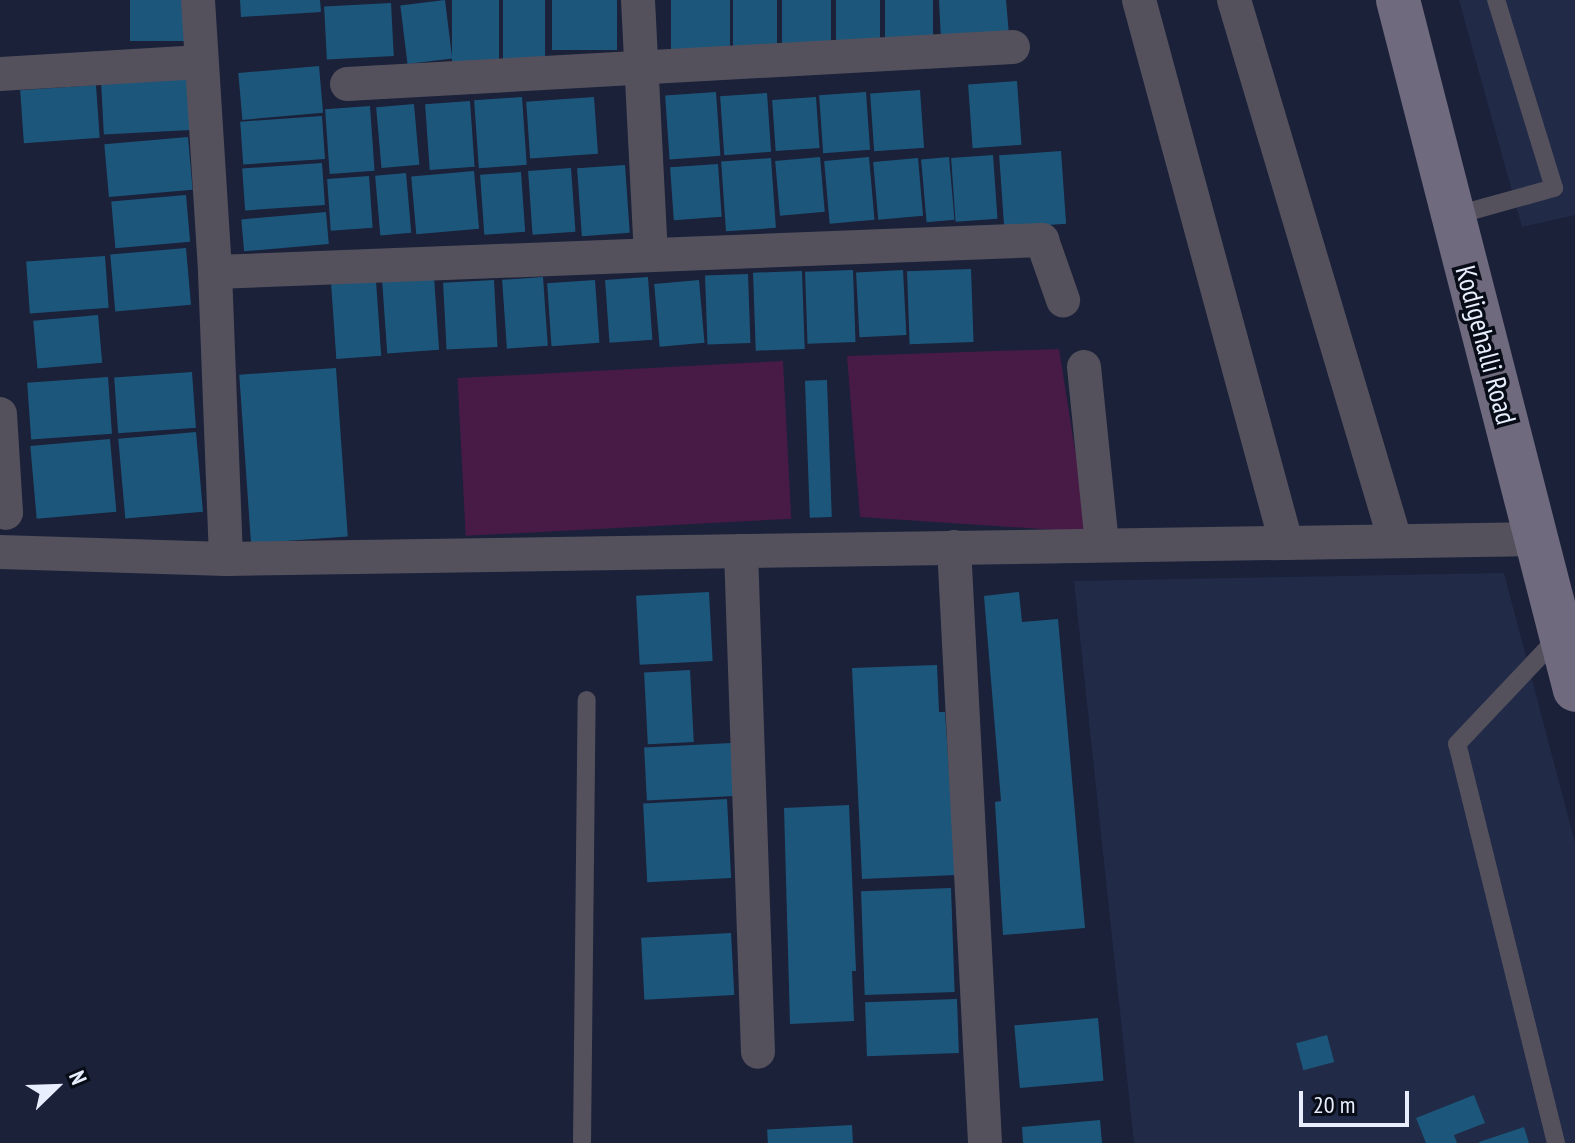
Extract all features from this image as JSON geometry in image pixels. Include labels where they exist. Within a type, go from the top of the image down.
[{"type":"main road","name":"Kodigehalli Road","points":[[1398,0],[1575,690]]},
{"type":"street","points":[[198,0],[215,272],[226,559]]},
{"type":"street","points":[[638,0],[651,255]]},
{"type":"street","points":[[1139,0],[1286,542]]},
{"type":"street","points":[[1234,0],[1395,540]]},
{"type":"street","points":[[347,84],[1013,47]]},
{"type":"street","points":[[0,74],[201,62]]},
{"type":"street","points":[[215,272],[1042,240],[1063,300]]},
{"type":"street","points":[[1084,367],[1102,545]]},
{"type":"street","points":[[0,414],[6,513]]},
{"type":"street","points":[[0,552],[226,559],[1537,539]]},
{"type":"street","points":[[954,547],[985,1143]]},
{"type":"street","points":[[741,551],[758,1052]]},
{"type":"lane","points":[[1452,216],[1554,188],[1496,0]]},
{"type":"lane","points":[[1556,1143],[1457,744],[1561,633]]},
{"type":"lane","points":[[582,1143],[587,700]]},
{"type":"shaded area","points":[[1459,0],[1575,0],[1575,215],[1522,227]]},
{"type":"shaded area","points":[[1059,349],[1088,532],[860,517],[847,356]]},
{"type":"shaded area","points":[[783,361],[791,519],[466,536],[457,378]]},
{"type":"shaded area","points":[[1504,573],[1575,843],[1575,1143],[1134,1143],[1074,581]]},
{"type":"building","points":[[130,0],[186,0],[186,41],[130,41]]},
{"type":"building","points":[[240,0],[320,0],[321,12],[241,17]]},
{"type":"building","points":[[445,0],[452,59],[408,64],[400,5]]},
{"type":"building","points":[[452,0],[499,0],[499,61],[452,61]]},
{"type":"building","points":[[503,0],[545,0],[545,61],[503,61]]},
{"type":"building","points":[[552,0],[617,0],[617,50],[552,50]]},
{"type":"building","points":[[671,0],[730,0],[730,56],[671,56]]},
{"type":"building","points":[[733,0],[777,0],[777,51],[733,51]]},
{"type":"building","points":[[782,0],[831,0],[831,50],[782,50]]},
{"type":"building","points":[[836,0],[880,0],[880,49],[836,49]]},
{"type":"building","points":[[885,0],[933,0],[933,46],[885,46]]},
{"type":"building","points":[[939,0],[1006,0],[1009,35],[941,40]]},
{"type":"building","points":[[391,3],[394,56],[327,59],[324,7]]},
{"type":"building","points":[[319,66],[323,113],[242,120],[238,73]]},
{"type":"building","points":[[188,78],[191,130],[104,134],[101,83]]},
{"type":"building","points":[[1017,81],[1021,145],[973,148],[968,84]]},
{"type":"building","points":[[96,85],[100,138],[24,143],[20,90]]},
{"type":"building","points":[[920,90],[924,148],[874,151],[870,93]]},
{"type":"building","points":[[716,92],[720,156],[670,159],[665,96]]},
{"type":"building","points":[[866,92],[870,150],[823,153],[819,95]]},
{"type":"building","points":[[767,93],[771,152],[724,155],[720,96]]},
{"type":"building","points":[[522,97],[527,165],[479,168],[474,100]]},
{"type":"building","points":[[594,97],[598,154],[530,159],[526,102]]},
{"type":"building","points":[[816,97],[820,148],[776,151],[772,100]]},
{"type":"building","points":[[470,101],[475,167],[430,170],[425,104]]},
{"type":"building","points":[[414,104],[419,165],[381,168],[376,107]]},
{"type":"building","points":[[370,106],[375,171],[330,174],[325,109]]},
{"type":"building","points":[[322,116],[325,159],[243,165],[240,122]]},
{"type":"building","points":[[188,137],[193,190],[109,197],[104,144]]},
{"type":"building","points":[[1061,151],[1066,224],[1004,228],[999,155]]},
{"type":"building","points":[[993,155],[997,219],[956,222],[951,158]]},
{"type":"building","points":[[820,157],[825,212],[780,216],[775,161]]},
{"type":"building","points":[[869,157],[874,220],[830,224],[824,161]]},
{"type":"building","points":[[949,157],[954,220],[927,222],[921,159]]},
{"type":"building","points":[[771,158],[776,228],[726,231],[721,161]]},
{"type":"building","points":[[918,158],[923,216],[878,220],[873,162]]},
{"type":"building","points":[[322,163],[325,205],[245,210],[242,169]]},
{"type":"building","points":[[718,164],[722,217],[674,220],[670,167]]},
{"type":"building","points":[[625,165],[630,233],[582,236],[577,168]]},
{"type":"building","points":[[571,168],[575,232],[533,235],[528,171]]},
{"type":"building","points":[[474,171],[479,229],[416,234],[411,176]]},
{"type":"building","points":[[521,172],[525,232],[484,235],[480,175]]},
{"type":"building","points":[[406,173],[411,233],[380,235],[375,176]]},
{"type":"building","points":[[369,176],[373,228],[331,231],[327,179]]},
{"type":"building","points":[[186,195],[190,242],[115,248],[111,202]]},
{"type":"building","points":[[326,212],[329,244],[244,251],[241,219]]},
{"type":"building","points":[[186,248],[191,305],[115,311],[110,255]]},
{"type":"building","points":[[105,256],[109,308],[30,313],[26,262]]},
{"type":"building","points":[[971,269],[974,342],[910,344],[907,271]]},
{"type":"building","points":[[853,270],[856,342],[808,344],[805,272]]},
{"type":"building","points":[[903,270],[906,335],[859,337],[856,272]]},
{"type":"building","points":[[802,271],[805,349],[756,351],[753,273]]},
{"type":"building","points":[[748,274],[750,343],[707,344],[705,276]]},
{"type":"building","points":[[434,277],[439,350],[387,353],[382,281]]},
{"type":"building","points":[[543,277],[548,346],[507,349],[502,280]]},
{"type":"building","points":[[648,277],[652,340],[609,343],[605,280]]},
{"type":"building","points":[[494,280],[498,347],[447,350],[443,283]]},
{"type":"building","points":[[595,280],[599,343],[552,346],[547,283]]},
{"type":"building","points":[[699,280],[704,343],[660,347],[654,284]]},
{"type":"building","points":[[376,281],[381,356],[336,359],[331,284]]},
{"type":"building","points":[[98,315],[102,363],[37,368],[33,321]]},
{"type":"building","points":[[336,368],[348,537],[251,543],[239,375]]},
{"type":"building","points":[[192,372],[196,428],[118,433],[114,377]]},
{"type":"building","points":[[108,377],[112,434],[31,440],[27,383]]},
{"type":"building","points":[[827,380],[832,517],[810,518],[805,381]]},
{"type":"building","points":[[196,432],[203,512],[125,518],[118,439]]},
{"type":"building","points":[[110,439],[116,512],[37,519],[30,446]]},
{"type":"building","points":[[709,592],[713,661],[640,665],[636,596]]},
{"type":"building","points":[[1019,592],[1022,622],[1058,619],[1085,928],[1003,935],[995,802],[1001,801],[984,596]]},
{"type":"building","points":[[937,665],[939,712],[945,712],[956,875],[862,879],[852,668]]},
{"type":"building","points":[[690,670],[694,742],[648,744],[644,672]]},
{"type":"building","points":[[731,743],[734,796],[647,800],[644,748]]},
{"type":"building","points":[[727,799],[731,878],[647,882],[643,803]]},
{"type":"building","points":[[849,805],[856,971],[852,971],[854,1021],[790,1024],[784,808]]},
{"type":"building","points":[[951,888],[955,992],[865,995],[861,891]]},
{"type":"building","points":[[731,933],[734,995],[644,1000],[641,938]]},
{"type":"building","points":[[957,999],[959,1053],[867,1056],[865,1002]]},
{"type":"building","points":[[1098,1018],[1103,1081],[1020,1088],[1014,1025]]},
{"type":"building","points":[[1327,1035],[1334,1062],[1303,1070],[1296,1043]]},
{"type":"building","points":[[1474,1095],[1485,1123],[1454,1135],[1457,1143],[1426,1143],[1416,1118]]},
{"type":"building","points":[[1100,1120],[1102,1143],[1023,1143],[1022,1127]]},
{"type":"building","points":[[852,1125],[853,1143],[768,1143],[767,1129]]},
{"type":"building","points":[[1524,1127],[1529,1143],[1479,1143],[1479,1142]]}]
